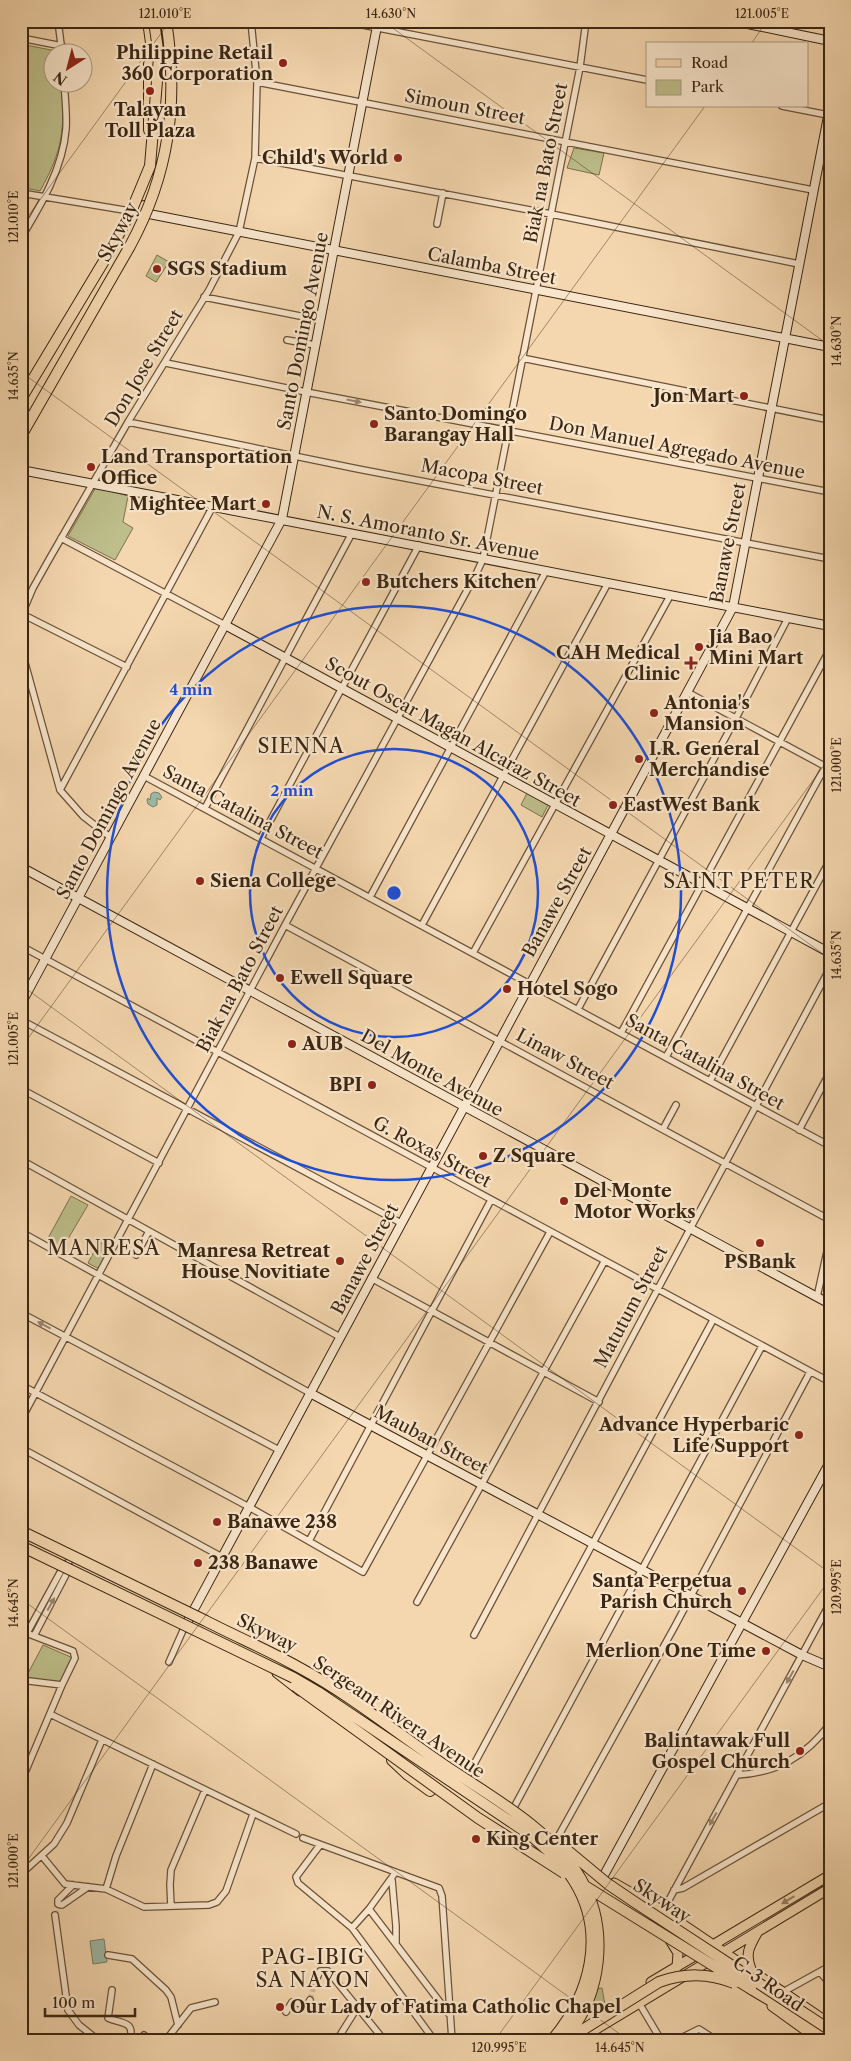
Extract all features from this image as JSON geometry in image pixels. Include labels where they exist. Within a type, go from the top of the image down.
[{"type":"highway","points":[[141,21],[148,53],[151,90],[148,168]]},
{"type":"highway","points":[[151,21],[159,57],[151,90]]},
{"type":"highway","name":"Skyway","points":[[21,437],[144,220],[161,175],[167,142],[172,78],[165,21]]},
{"type":"highway","name":"Skyway","points":[[21,398],[110,251],[143,185],[150,166],[151,90]]},
{"type":"highway","points":[[21,418],[146,212],[170,132]]},
{"type":"highway","name":"Skyway","points":[[21,1532],[300,1667],[534,1827],[576,1871],[589,1895],[598,1932],[597,1974],[582,2012],[564,2040]]},
{"type":"highway","name":"Skyway","points":[[21,1548],[294,1678],[346,1710],[529,1834],[564,1867],[574,1882],[588,1914],[591,1958],[586,1984],[561,2029],[552,2040]]},
{"type":"highway","name":"Skyway","points":[[263,1664],[478,1818],[751,1989]]},
{"type":"highway","points":[[380,1748],[408,1775],[430,1791]]},
{"type":"highway","name":"Skyway","points":[[483,1791],[537,1824],[608,1884],[830,2030]]},
{"type":"highway","points":[[570,2040],[576,2034],[659,1982],[670,1978],[697,1974],[730,1981],[751,1989],[830,2036]]},
{"type":"main road","points":[[21,398],[119,232],[148,168],[158,124],[159,91],[159,66],[151,21]]},
{"type":"main road","points":[[165,21],[172,89],[170,132]]},
{"type":"main road","points":[[733,21],[830,40]]},
{"type":"main road","name":"Santo Domingo Avenue","points":[[21,1004],[282,519],[377,25]]},
{"type":"main road","name":"Banawe Street","points":[[184,1628],[733,607],[756,478],[829,111]]},
{"type":"main road","points":[[21,437],[146,212]]},
{"type":"main road","name":"Calamba Street","points":[[146,212],[334,251],[830,347]]},
{"type":"main road","name":"N. S. Amoranto Sr. Avenue","points":[[21,470],[419,545],[546,572],[830,626]]},
{"type":"main road","name":"Scout Oscar Magan Alcaraz Street","points":[[225,625],[830,953]]},
{"type":"main road","name":"Del Monte Avenue","points":[[21,867],[830,1304]]},
{"type":"main road","name":"Mauban Street","points":[[310,1393],[802,1655],[830,1667]]},
{"type":"main road","points":[[604,1877],[830,1462]]},
{"type":"main road","name":"Sergeant Rivera Avenue","points":[[21,1532],[190,1617],[299,1669],[535,1826],[565,1853],[663,1911],[714,1944]]},
{"type":"main road","name":"Sergeant Rivera Avenue","points":[[21,1548],[277,1672],[317,1694],[527,1836],[574,1875],[697,1954]]},
{"type":"main road","name":"Sergeant Rivera Avenue","points":[[277,1672],[312,1702],[522,1844],[547,1863],[574,1875]]},
{"type":"main road","points":[[464,1794],[468,1782]]},
{"type":"main road","points":[[574,1875],[586,1893],[594,1920],[597,1960],[593,1981],[574,2029]]},
{"type":"main road","points":[[556,2040],[830,1875]]},
{"type":"main road","points":[[578,2040],[592,2036],[639,2003],[830,1888]]},
{"type":"main road","points":[[659,1929],[674,1945],[678,1960],[677,1967]]},
{"type":"main road","points":[[751,1970],[747,1960],[747,1952],[757,1932]]},
{"type":"main road","name":"C-3 Road","points":[[714,1944],[830,2024]]},
{"type":"main road","name":"C-3 Road","points":[[697,1954],[820,2040]]},
{"type":"street","points":[[58,21],[61,42]]},
{"type":"street","name":"Don Jose Street","points":[[110,837],[83,816],[60,790],[22,652],[22,614],[33,588],[61,538],[128,422],[166,363],[204,298],[239,232],[255,158],[258,82],[251,21]]},
{"type":"street","points":[[342,21],[377,25],[646,80]]},
{"type":"street","name":"Biak na Bato Street","points":[[21,1420],[250,990],[483,559],[566,141],[580,67],[586,21]]},
{"type":"street","points":[[21,38],[42,44]]},
{"type":"street","name":"Simoun Street","points":[[258,82],[813,190]]},
{"type":"street","points":[[21,238],[45,198],[60,157],[66,129],[64,92]]},
{"type":"street","points":[[801,108],[829,111]]},
{"type":"street","points":[[255,158],[551,214],[799,264]]},
{"type":"street","points":[[21,193],[130,211]]},
{"type":"street","points":[[438,224],[443,193]]},
{"type":"street","points":[[204,298],[320,320]]},
{"type":"street","points":[[287,340],[315,346]]},
{"type":"street","points":[[522,358],[830,420]]},
{"type":"street","name":"Don Manuel Agregado Avenue","points":[[166,363],[306,392],[830,492]]},
{"type":"street","name":"Macopa Street","points":[[128,422],[293,456],[830,559]]},
{"type":"street","points":[[60,790],[213,506]]},
{"type":"street","points":[[205,808],[352,533]]},
{"type":"street","name":"Scout Oscar Magan Alcaraz Street","points":[[61,538],[225,625]]},
{"type":"street","points":[[260,838],[419,545]]},
{"type":"street","points":[[370,897],[546,572]]},
{"type":"street","points":[[422,925],[608,583]]},
{"type":"street","points":[[473,952],[670,596]]},
{"type":"street","points":[[22,614],[127,668]]},
{"type":"street","points":[[578,1009],[736,718],[788,618]]},
{"type":"street","points":[[621,1033],[830,649]]},
{"type":"street","points":[[687,692],[827,768]]},
{"type":"street","points":[[666,1057],[747,908],[827,768],[830,758]]},
{"type":"street","name":"Santa Catalina Street","points":[[144,776],[830,1146]]},
{"type":"street","points":[[710,1081],[830,860]]},
{"type":"street","name":"Linaw Street","points":[[285,925],[830,1220]]},
{"type":"street","name":"G. Roxas Street","points":[[21,946],[604,1262],[830,1382]]},
{"type":"street","name":"Matutum Street","points":[[474,1634],[656,1289],[830,968]]},
{"type":"street","points":[[21,1020],[401,1223]]},
{"type":"street","points":[[798,1130],[830,1072]]},
{"type":"street","points":[[21,1089],[159,1163]]},
{"type":"street","points":[[663,1129],[676,1105]]},
{"type":"street","points":[[21,1160],[340,1337]]},
{"type":"street","points":[[309,1541],[491,1200]]},
{"type":"street","name":"Mauban Street","points":[[21,1232],[310,1393]]},
{"type":"street","points":[[136,1255],[148,1232]]},
{"type":"street","points":[[21,1385],[249,1507],[363,1572],[550,1232]]},
{"type":"street","points":[[817,1297],[830,1238]]},
{"type":"street","points":[[417,1602],[604,1262]]},
{"type":"street","points":[[372,1278],[598,1402]]},
{"type":"street","points":[[21,1313],[279,1450]]},
{"type":"street","points":[[468,1782],[592,1543],[713,1320]]},
{"type":"street","points":[[511,1811],[762,1346]]},
{"type":"street","points":[[554,1844],[670,1636],[690,1595],[810,1372]]},
{"type":"street","points":[[21,1448],[222,1557]]},
{"type":"street","points":[[21,1782],[75,1658],[72,1651],[24,1632],[72,1558]]},
{"type":"street","points":[[34,1636],[65,1570]]},
{"type":"street","points":[[663,1911],[830,1603]]},
{"type":"street","name":"Banawe Street","points":[[169,1662],[184,1628]]},
{"type":"street","points":[[21,1680],[62,1685]]},
{"type":"street","points":[[50,1714],[296,1834]]},
{"type":"street","points":[[737,1775],[758,1774],[793,1759],[820,1736],[830,1724]]},
{"type":"street","points":[[21,1874],[54,1844],[67,1823],[102,1740]]},
{"type":"street","points":[[106,1889],[116,1856],[153,1764]]},
{"type":"street","points":[[171,1906],[171,1870],[205,1790]]},
{"type":"street","points":[[674,1890],[683,1888],[830,1803]]},
{"type":"street","points":[[42,1856],[64,1884],[106,1889],[144,1907],[209,1905],[222,1898],[226,1891],[253,1814]]},
{"type":"street","points":[[303,1838],[439,1888],[442,1896],[452,2040]]},
{"type":"street","points":[[320,1844],[296,1877],[298,1883],[352,1928],[434,2040]]},
{"type":"street","points":[[352,1928],[396,1873]]},
{"type":"street","points":[[392,1880],[396,1943]]},
{"type":"street","points":[[73,1885],[58,1900],[57,1902],[60,1905],[88,1887]]},
{"type":"street","points":[[369,1909],[449,2014]]},
{"type":"street","points":[[56,1915],[68,2010],[79,2025],[98,2040]]},
{"type":"street","points":[[108,1955],[132,1959],[166,1990],[171,1997],[178,2025]]},
{"type":"street","points":[[783,1992],[830,1966]]},
{"type":"street","points":[[315,1982],[318,1972],[326,1970],[384,2040]]},
{"type":"street","points":[[820,1972],[830,1984]]},
{"type":"street","points":[[112,1990],[108,2018],[130,2026],[132,2029],[130,2040]]},
{"type":"street","points":[[286,2012],[292,2002],[307,2005],[310,2000]]},
{"type":"street","points":[[166,2040],[191,2008],[215,2002]]},
{"type":"street","points":[[639,2003],[661,2040]]},
{"type":"street","points":[[337,2040],[357,2008]]},
{"type":"street","points":[[677,2040],[696,2029],[702,2030],[716,2040]]},
{"type":"green space","points":[[21,44],[42,48],[42,92],[62,92],[63,114],[58,150],[54,163],[40,191],[21,187]]},
{"type":"green space","points":[[574,148],[604,153],[599,175],[567,168]]},
{"type":"green space","name":"SGS Stadium","points":[[157,255],[169,262],[156,282],[146,276]]},
{"type":"green space","points":[[96,487],[128,496],[123,522],[133,528],[115,560],[68,536]]},
{"type":"green space","points":[[527,793],[548,805],[542,817],[521,805]]},
{"type":"green space","points":[[71,1196],[88,1205],[62,1249],[47,1240]]},
{"type":"green space","points":[[99,1242],[113,1249],[101,1270],[88,1263]]},
{"type":"green space","points":[[43,1645],[73,1658],[62,1683],[25,1679]]},
{"type":"green space","points":[[602,1988],[605,2005],[586,2016],[596,1989]]},
{"type":"shaded area","points":[[154,792],[159,793],[162,797],[160,800],[157,798],[157,805],[153,807],[148,804],[147,800],[148,798],[150,800],[151,794]]},
{"type":"shaded area","points":[[104,1939],[107,1962],[93,1964],[90,1941]]},
{"type":"tunnel","points":[[310,2000],[315,1982]]},
{"type":"place","name":"Philippine Retail 360 Corporation","points":[[283,63]]},
{"type":"place","name":"Talayan Toll Plaza","points":[[150,91]]},
{"type":"place","name":"Child's World","points":[[398,158]]},
{"type":"place","name":"SGS Stadium","points":[[157,269]]},
{"type":"place","name":"Jon Mart","points":[[744,396]]},
{"type":"place","name":"Santo Domingo Barangay Hall","points":[[374,424]]},
{"type":"place","name":"Land Transportation Office","points":[[91,467]]},
{"type":"place","name":"Mightee Mart","points":[[266,504]]},
{"type":"place","name":"Butchers Kitchen","points":[[366,582]]},
{"type":"place","name":"Jia Bao Mini Mart","points":[[699,647]]},
{"type":"place","name":"CAH Medical Clinic","points":[[691,663]]},
{"type":"place","name":"Antonia's Mansion","points":[[654,713]]},
{"type":"place","name":"I.R. General Merchandise","points":[[639,759]]},
{"type":"place","name":"EastWest Bank","points":[[613,805]]},
{"type":"place","name":"Siena College","points":[[200,881]]},
{"type":"place","name":"Ewell Square","points":[[280,978]]},
{"type":"place","name":"Hotel Sogo","points":[[507,989]]},
{"type":"place","name":"AUB","points":[[292,1044]]},
{"type":"place","name":"BPI","points":[[372,1085]]},
{"type":"place","name":"Z Square","points":[[483,1156]]},
{"type":"place","name":"Del Monte Motor Works","points":[[564,1201]]},
{"type":"place","name":"PSBank","points":[[760,1243]]},
{"type":"place","name":"Manresa Retreat House Novitiate","points":[[340,1261]]},
{"type":"place","name":"Advance Hyperbaric Life Support","points":[[799,1435]]},
{"type":"place","name":"Banawe 238","points":[[217,1522]]},
{"type":"place","name":"238 Banawe","points":[[198,1563]]},
{"type":"place","name":"Santa Perpetua Parish Church","points":[[742,1591]]},
{"type":"place","name":"Merlion One Time","points":[[766,1651]]},
{"type":"place","name":"Balintawak Full Gospel Church","points":[[800,1751]]},
{"type":"place","name":"King Center","points":[[476,1839]]},
{"type":"place","name":"Our Lady of Fatima Catholic Chapel","points":[[280,2007]]},
{"type":"district","name":"SIENNA","points":[[301,746]]},
{"type":"district","name":"SAINT PETER","points":[[739,881]]},
{"type":"district","name":"MANRESA","points":[[104,1248]]},
{"type":"district","name":"PAG-IBIG SA NAYON","points":[[313,1968]]}]
